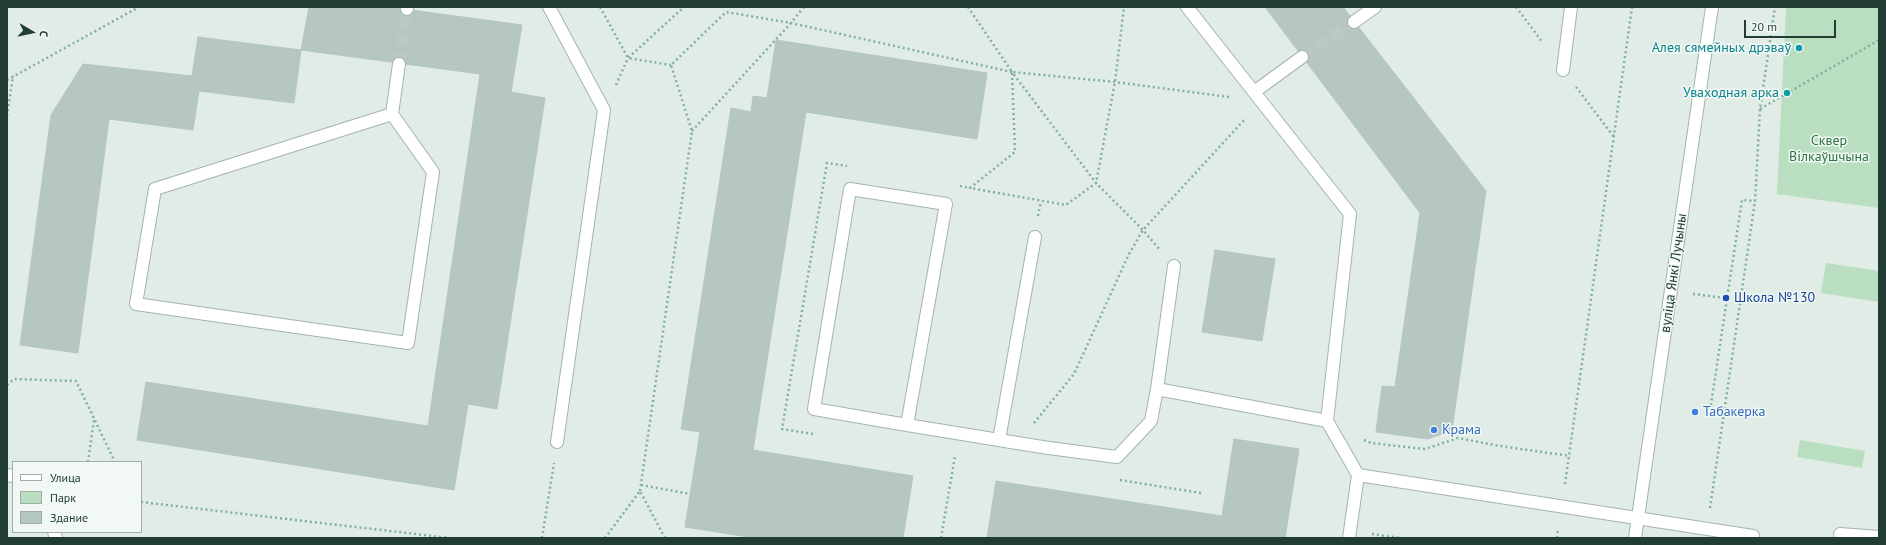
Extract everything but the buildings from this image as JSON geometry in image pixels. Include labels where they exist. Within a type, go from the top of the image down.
[{"type":"street","points":[[548,7],[604,110],[557,442]]},
{"type":"street","points":[[1187,7],[1350,214],[1326,421],[1358,475],[1349,538]]},
{"type":"street","points":[[1354,22],[1374,7]]},
{"type":"street","points":[[1563,70],[1571,7]]},
{"type":"street","name":"вуліца Янкі Лучыны","points":[[1635,538],[1712,7]]},
{"type":"street","points":[[1254,92],[1302,57]]},
{"type":"street","points":[[392,114],[155,189],[136,304],[408,343],[433,172],[392,114],[399,64]]},
{"type":"street","points":[[907,425],[946,204],[850,189],[814,409],[907,425],[1017,443],[1116,457],[1151,421],[1157,389],[1174,266]]},
{"type":"street","points":[[999,440],[1035,237]]},
{"type":"street","points":[[1157,389],[1326,421]]},
{"type":"street","points":[[1358,475],[1753,536]]},
{"type":"street","points":[[1840,534],[1879,537]]},
{"type":"path","points":[[7,80],[139,7]]},
{"type":"path","points":[[600,7],[628,58]]},
{"type":"path","points":[[604,110],[628,58],[684,7]]},
{"type":"path","points":[[692,131],[804,7]]},
{"type":"path","points":[[968,7],[1012,72],[1096,183],[1143,230],[1174,266]]},
{"type":"path","points":[[1012,72],[1015,152],[970,188],[1066,205],[1096,183],[1115,82],[1124,7]]},
{"type":"path","points":[[1557,538],[1570,456],[1632,7]]},
{"type":"path","points":[[1707,529],[1755,201],[1760,109],[1775,7]]},
{"type":"path","points":[[671,64],[726,12],[791,23],[1012,72],[1115,82],[1262,102]]},
{"type":"path","points":[[1760,109],[1879,40]]},
{"type":"path","points":[[628,58],[671,64]]},
{"type":"path","points":[[605,538],[640,491],[692,131],[671,64]]},
{"type":"path","points":[[7,116],[13,76]]},
{"type":"path","points":[[1017,443],[1074,374],[1129,254],[1143,230],[1262,102]]},
{"type":"path","points":[[1724,413],[1710,411],[1726,298],[1742,200],[1755,201]]},
{"type":"path","points":[[1672,291],[1726,298]]},
{"type":"path","points":[[7,385],[14,379],[76,381],[115,461]]},
{"type":"path","points":[[88,461],[94,419]]},
{"type":"path","points":[[1326,421],[1371,443],[1425,449],[1458,438],[1500,446],[1570,456]]},
{"type":"path","points":[[542,538],[557,442]]},
{"type":"path","points":[[941,538],[955,455]]},
{"type":"path","points":[[641,485],[690,494]]},
{"type":"path","points":[[640,491],[665,538]]},
{"type":"path","points":[[142,502],[450,538]]},
{"type":"green space","name":"Сквер Вілкаўшчына","points":[[1786,7],[1879,7],[1879,208],[1777,194]]},
{"type":"green space","points":[[1826,263],[1879,271],[1879,302],[1821,293]]},
{"type":"green space","points":[[1800,440],[1865,451],[1862,468],[1797,457]]},
{"type":"tunnel","points":[[399,64],[407,9]]},
{"type":"tunnel","points":[[1302,57],[1354,22]]},
{"type":"place","name":"Алея сямейных дрэваў","points":[[1799,48]]},
{"type":"place","name":"Уваходная арка","points":[[1787,93]]},
{"type":"place","name":"Школа №130","points":[[1726,298]]},
{"type":"place","name":"Табакерка","points":[[1695,412]]},
{"type":"place","name":"Крама","points":[[1434,430]]}]
